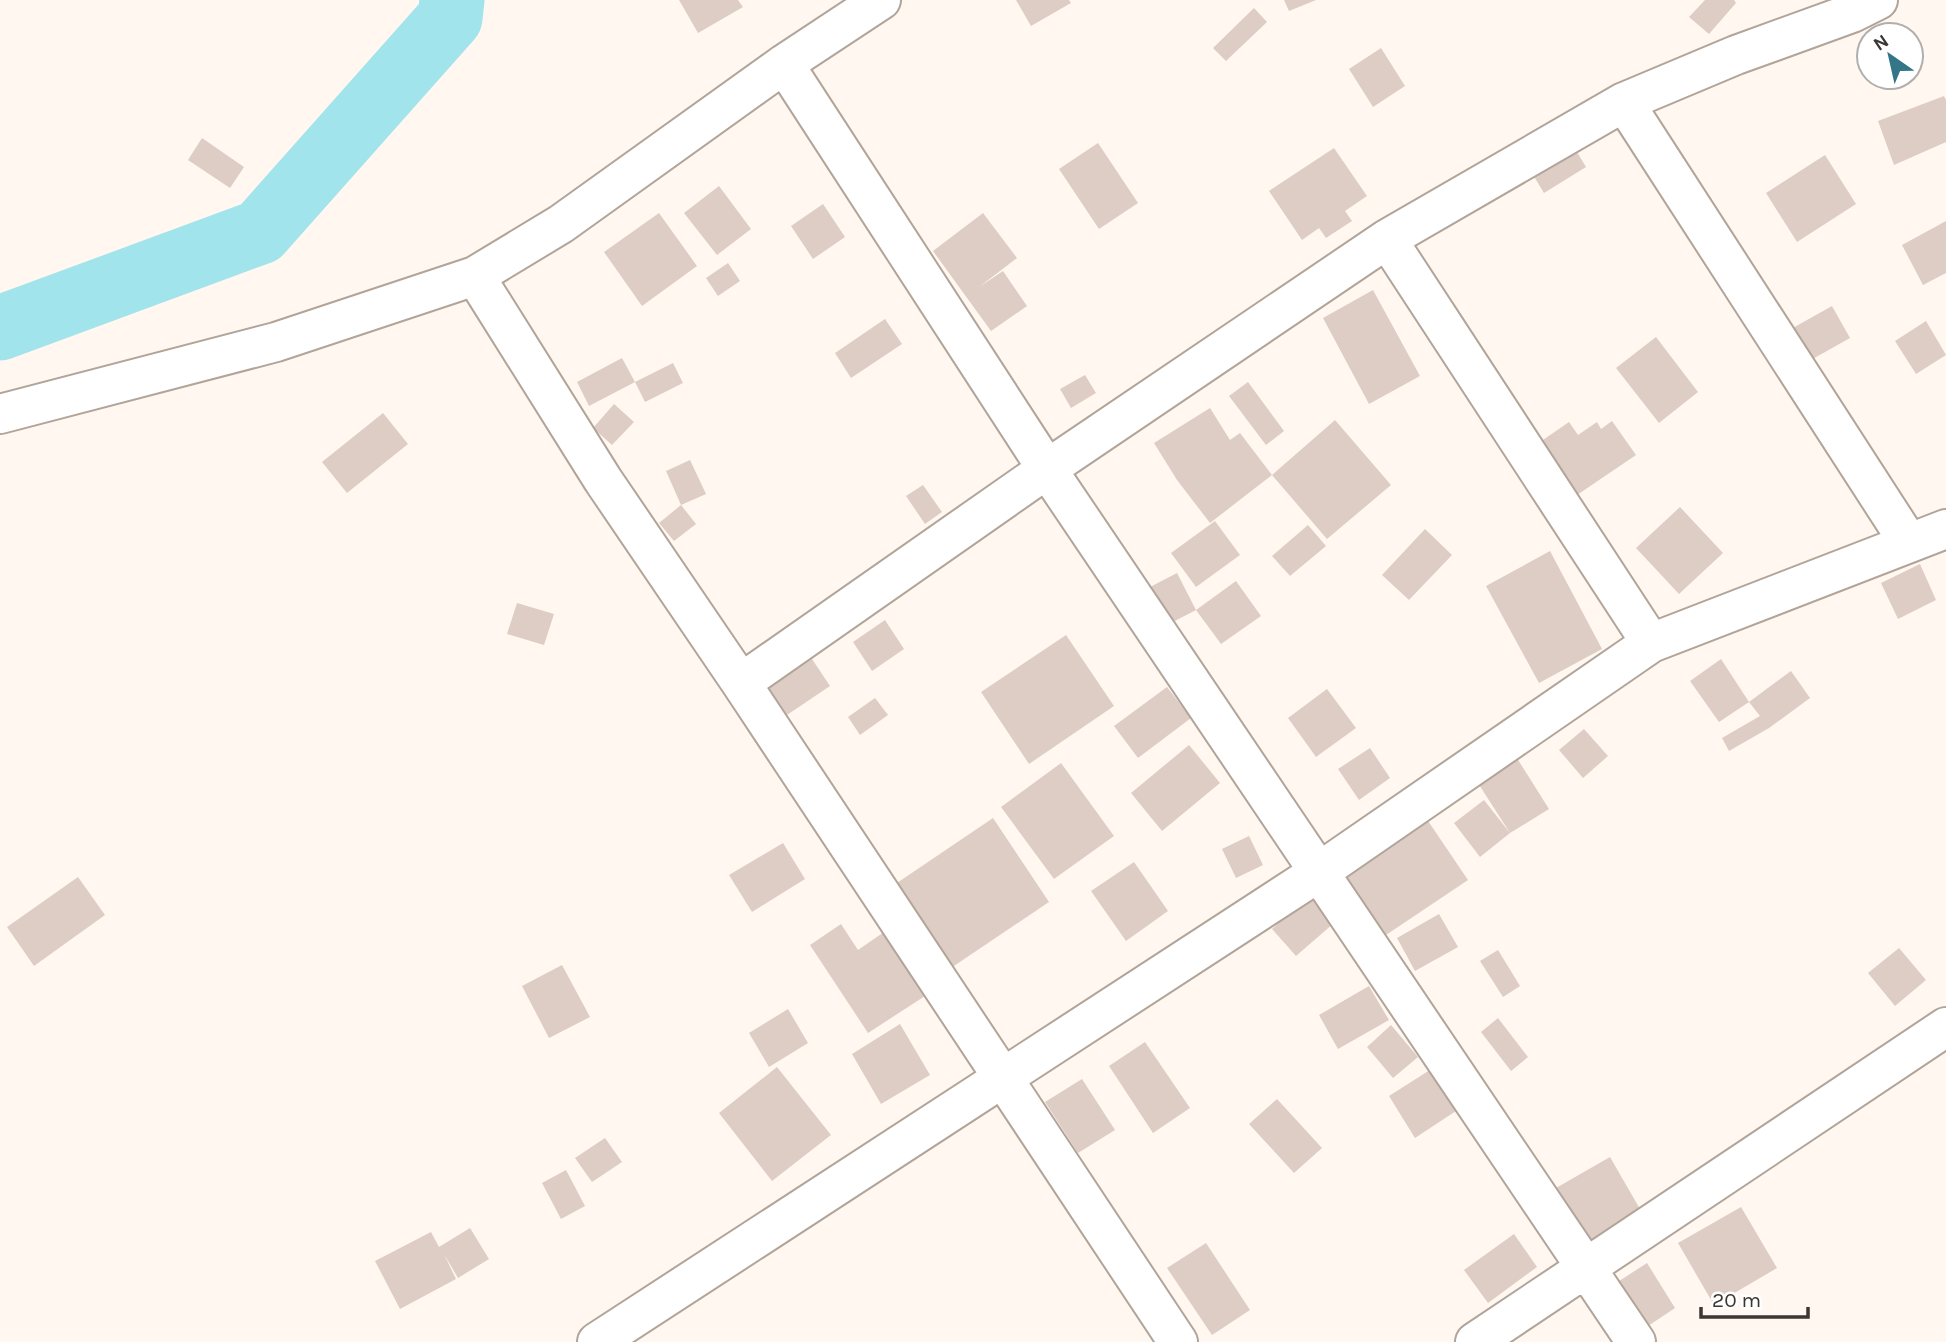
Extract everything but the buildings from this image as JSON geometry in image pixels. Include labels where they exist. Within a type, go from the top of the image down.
[{"type":"street","points":[[0,414],[276,342],[475,276],[561,224],[784,64],[881,0]]},
{"type":"street","points":[[741,683],[1047,469],[1387,239],[1624,102],[1736,55],[1852,13],[1878,0]]},
{"type":"street","points":[[784,64],[1047,469],[1636,1342]]},
{"type":"street","points":[[1624,102],[1909,544]]},
{"type":"street","points":[[1387,239],[1651,643]]},
{"type":"street","points":[[475,276],[603,480],[741,683],[1178,1342]]},
{"type":"street","points":[[597,1342],[1319,872],[1651,643],[1946,529]]},
{"type":"street","points":[[1475,1342],[1946,1027]]},
{"type":"waterway","points":[[0,328],[260,232],[450,18],[452,0]]}]
